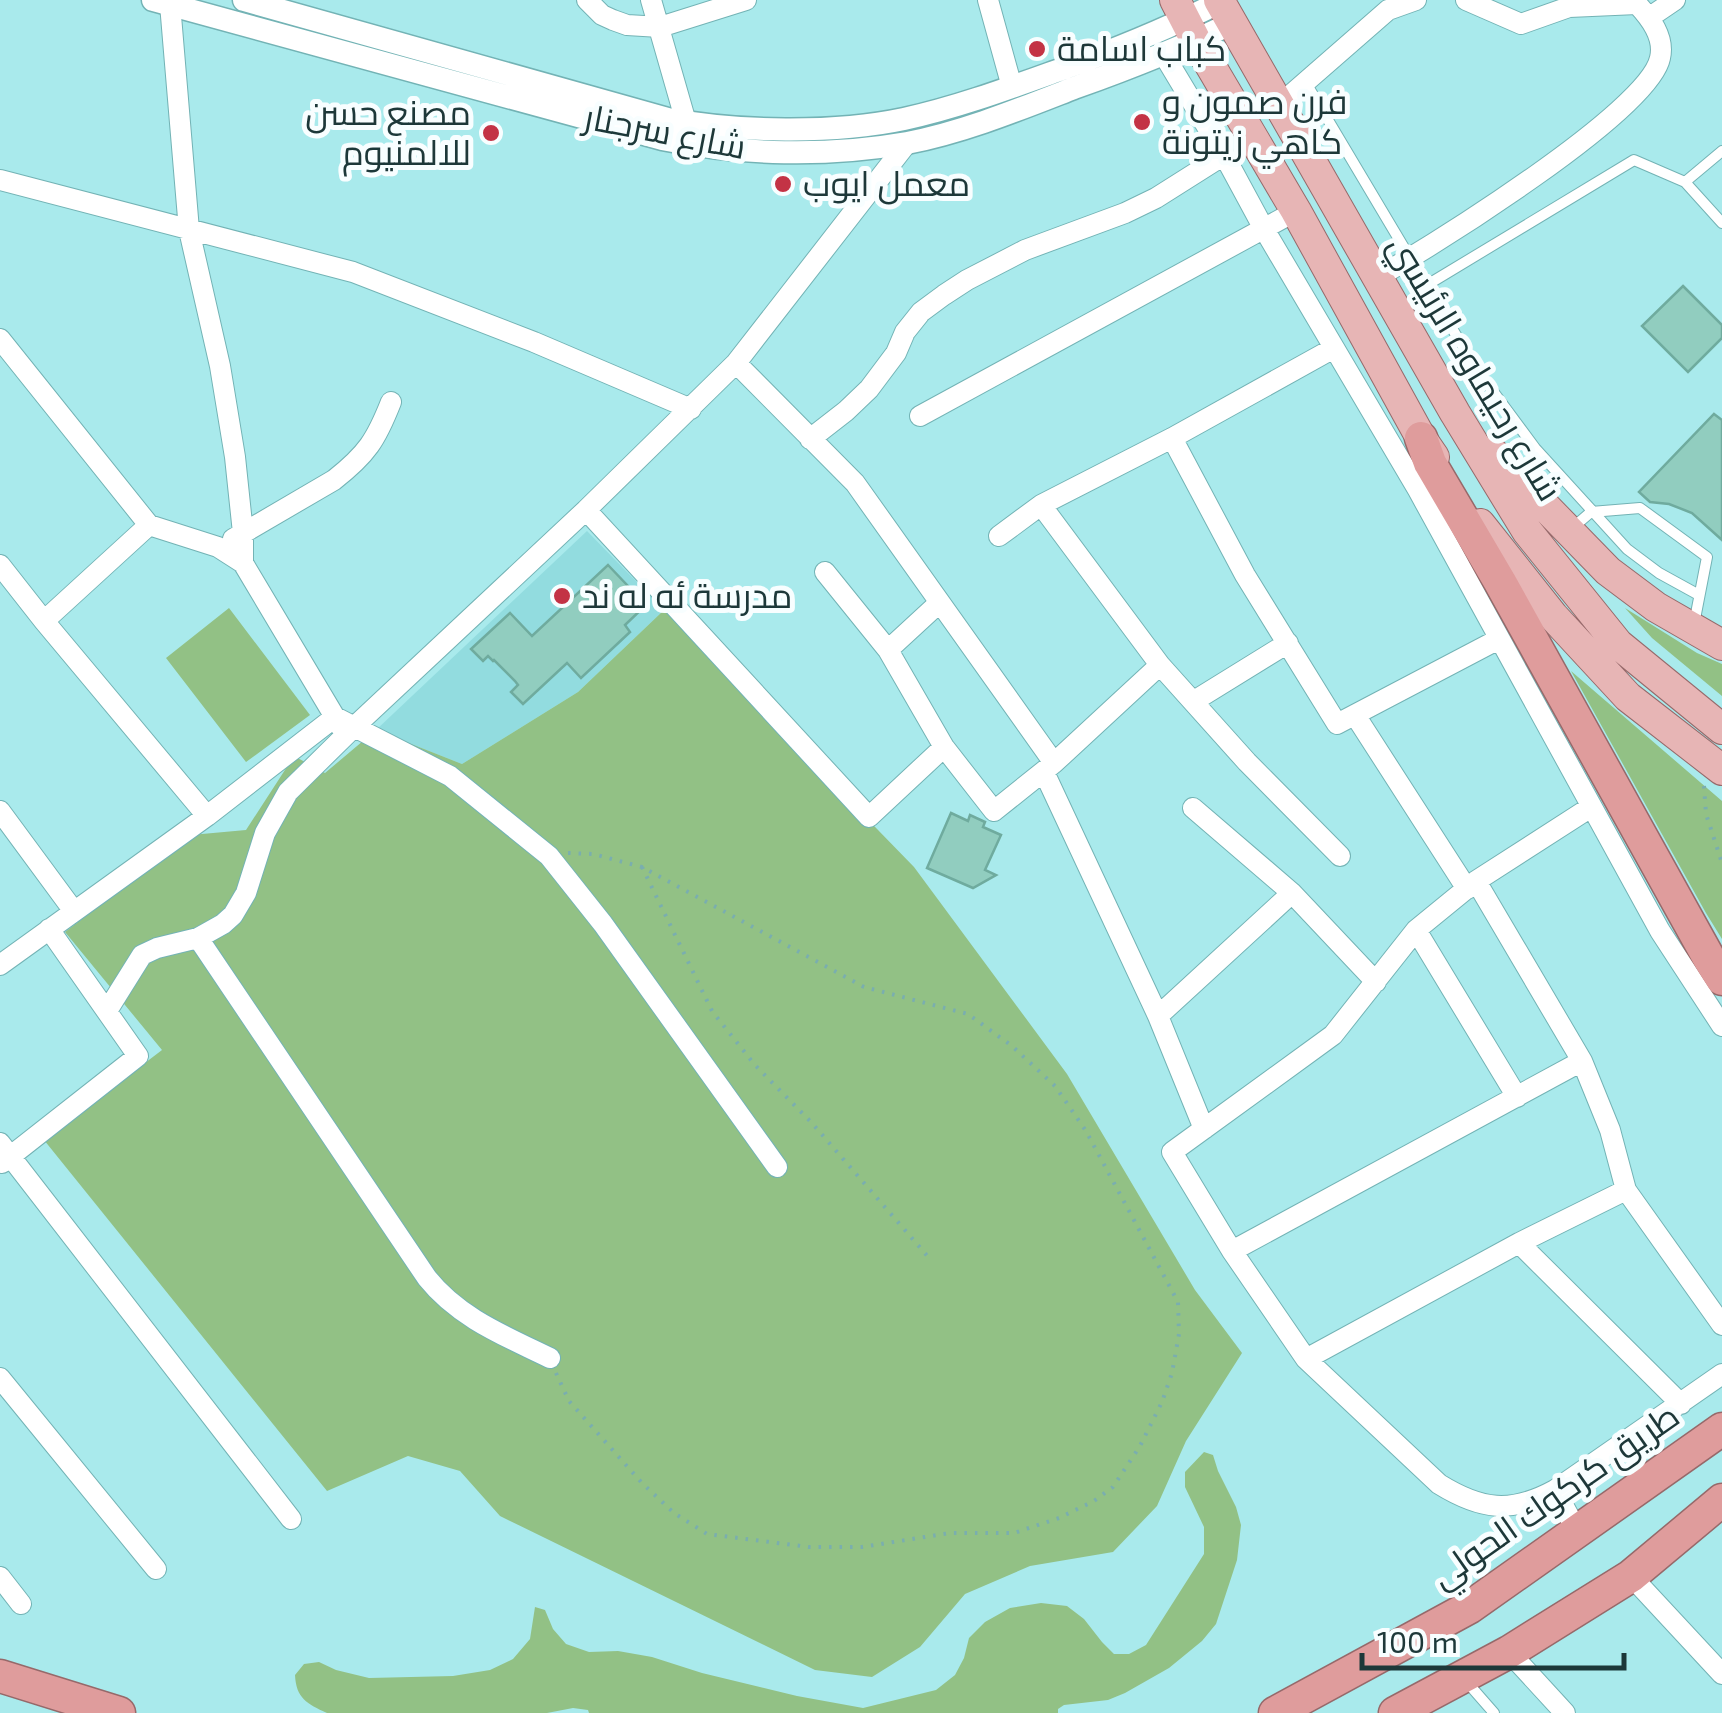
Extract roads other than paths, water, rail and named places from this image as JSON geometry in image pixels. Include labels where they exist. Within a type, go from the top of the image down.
[{"type":"highway","points":[[1421,438],[1430,463],[1722,979]]},
{"type":"highway","name":"طريق كركوك الحولي","points":[[1275,1713],[1470,1608],[1722,1429]]},
{"type":"highway","points":[[1382,1657],[1419,1704],[1631,1576],[1722,1500]]},
{"type":"highway","points":[[0,1676],[119,1713]]},
{"type":"main road","name":"شارع رحيماوه الرئيسي","points":[[1223,9],[1455,414],[1528,531],[1618,644],[1722,729]]},
{"type":"main road","points":[[1186,20],[1421,438],[1491,541],[1628,697],[1663,724],[1713,777]]},
{"type":"main road","points":[[1455,414],[1580,521],[1608,571],[1722,645]]},
{"type":"street","name":"شارع سرجنار","points":[[244,0],[662,139],[722,149],[789,152],[908,142],[965,127],[1164,55],[1186,20]]},
{"type":"street","points":[[587,0],[613,20],[660,27],[746,0]]},
{"type":"street","points":[[650,0],[686,122]]},
{"type":"street","points":[[988,0],[1012,87]]},
{"type":"street","points":[[1278,106],[1388,10],[1416,0]]},
{"type":"street","points":[[1378,277],[1555,162],[1644,86],[1660,58],[1660,39],[1650,17],[1637,4],[1569,8],[1521,24],[1466,0]]},
{"type":"street","points":[[1650,17],[1675,0]]},
{"type":"street","name":"شارع سرجنار","points":[[161,2],[526,91],[716,127],[770,129],[871,124],[925,114],[1012,87],[1223,9]]},
{"type":"street","points":[[161,2],[189,230],[220,366],[235,457],[243,563]]},
{"type":"street","points":[[1164,55],[1418,490],[1660,932],[1722,1026]]},
{"type":"street","points":[[107,1010],[142,955],[198,938],[223,924],[241,905],[257,854],[288,792],[345,727],[586,510],[736,363],[908,142]]},
{"type":"street","points":[[810,438],[869,389],[921,312],[944,295],[1025,250],[1156,198],[1224,155]]},
{"type":"street","points":[[0,180],[353,272],[534,342],[690,409]]},
{"type":"street","points":[[920,416],[1296,211]]},
{"type":"street","points":[[0,339],[149,525],[218,547],[243,563],[345,727],[450,776],[548,856],[603,924],[778,1166]]},
{"type":"street","points":[[1000,536],[1042,506],[1334,348]]},
{"type":"street","points":[[736,363],[854,483],[940,603],[1049,768],[1204,1129]]},
{"type":"street","points":[[218,547],[334,480],[364,455],[382,427],[391,402]]},
{"type":"street","points":[[1172,438],[1245,575],[1338,724],[1500,639]]},
{"type":"street","points":[[1042,506],[1160,665],[1247,762],[1340,856]]},
{"type":"street","points":[[586,510],[869,817],[944,747]]},
{"type":"street","points":[[44,621],[149,525]]},
{"type":"street","points":[[0,566],[207,816]]},
{"type":"street","points":[[825,572],[888,650],[944,747],[994,811],[1049,768],[1160,665]]},
{"type":"street","points":[[888,650],[940,603]]},
{"type":"street","points":[[1194,701],[1288,643]]},
{"type":"street","points":[[1355,715],[1471,885],[1582,1061],[1610,1130],[1626,1190],[1722,1325]]},
{"type":"street","points":[[0,964],[207,816],[345,727]]},
{"type":"street","points":[[1592,807],[1471,885],[1416,930],[1333,1035],[1172,1152],[1232,1251],[1306,1359],[1439,1484],[1460,1498],[1476,1504],[1518,1505],[1537,1500],[1722,1374]]},
{"type":"street","points":[[1193,808],[1292,893],[1376,982]]},
{"type":"street","points":[[0,812],[73,910]]},
{"type":"street","points":[[1158,1016],[1292,893]]},
{"type":"street","points":[[49,929],[138,1056],[4,1154],[291,1519]]},
{"type":"street","points":[[1416,930],[1517,1096]]},
{"type":"street","points":[[198,938],[434,1288],[464,1314],[550,1358]]},
{"type":"street","points":[[1232,1251],[1582,1061]]},
{"type":"street","points":[[1306,1359],[1519,1243],[1626,1190]]},
{"type":"street","points":[[1519,1243],[1681,1404]]},
{"type":"street","points":[[0,1378],[156,1568]]},
{"type":"street","points":[[1556,1490],[1578,1532]]},
{"type":"street","points":[[1631,1576],[1722,1674]]},
{"type":"street","points":[[0,1577],[21,1604]]},
{"type":"street","points":[[1509,1652],[1564,1713]]},
{"type":"lane","points":[[1306,83],[1488,385],[1536,448],[1580,521],[1699,595]]},
{"type":"lane","points":[[1685,182],[1722,151]]},
{"type":"lane","points":[[1427,285],[1634,160],[1685,182],[1722,223]]},
{"type":"lane","points":[[1580,521],[1640,508],[1707,557],[1693,629]]},
{"type":"lane","points":[[1462,1676],[1494,1713]]},
{"type":"place","name":"كباب اسامة","points":[[1037,49]]},
{"type":"place","name":"فرن صمون و كاهي زيتونة","points":[[1142,122]]},
{"type":"place","name":"مصنع حسن للالمنيوم","points":[[491,133]]},
{"type":"place","name":"معمل ايوب","points":[[783,184]]},
{"type":"place","name":"مدرسة ئه له ند","points":[[562,596]]}]
